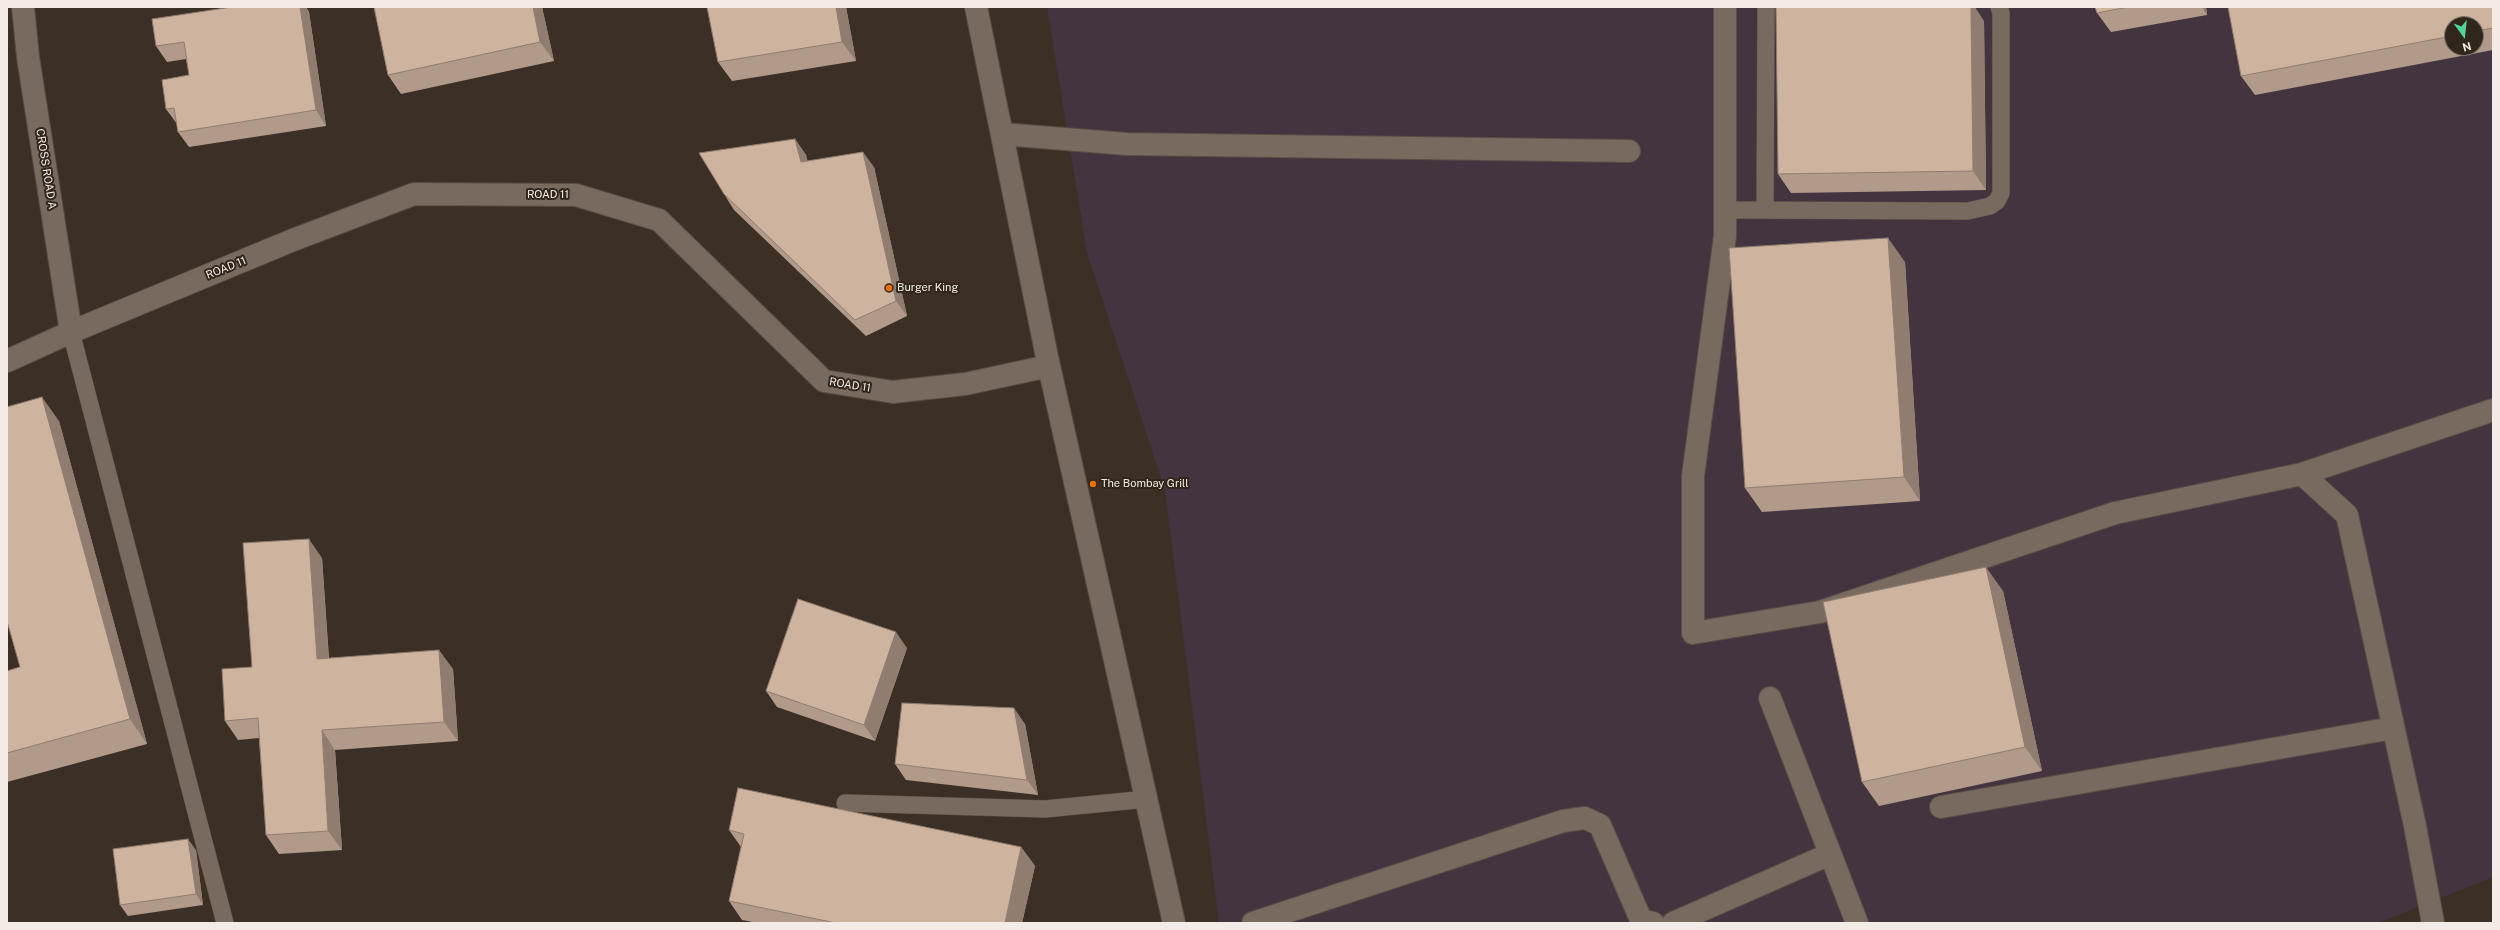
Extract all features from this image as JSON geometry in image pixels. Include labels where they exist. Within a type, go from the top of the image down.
[{"type":"street","name":"CROSS ROAD A","points":[[23,7],[28,58],[71,332]]},
{"type":"street","points":[[976,7],[1049,366],[1174,923]]},
{"type":"street","points":[[1725,7],[1724,236],[1693,476],[1693,633],[1820,612],[2115,513],[2302,474],[2493,410]]},
{"type":"street","points":[[1002,134],[1127,144],[1629,151]]},
{"type":"street","name":"ROAD 11","points":[[7,361],[71,332],[293,240],[414,194],[576,195],[659,220],[824,381],[893,392],[965,384],[1049,366]]},
{"type":"street","points":[[2302,474],[2347,515],[2393,728],[2432,923]]},
{"type":"street","points":[[1770,698],[1857,923]]},
{"type":"street","points":[[1941,807],[2393,728]]},
{"type":"street","points":[[1254,923],[1563,821],[1585,818],[1600,825],[1641,920],[1653,923]]},
{"type":"street","points":[[1673,923],[1830,854]]},
{"type":"lane","points":[[1765,210],[1766,7]]},
{"type":"lane","points":[[1725,210],[1968,211],[1990,206],[1997,201],[2001,193],[2001,14],[1999,7]]},
{"type":"lane","points":[[71,332],[224,923]]},
{"type":"lane","points":[[845,803],[1045,809],[1146,799]]},
{"type":"shaded area","points":[[1047,7],[2493,7],[2493,877],[2378,923],[1219,923],[1165,490],[1087,253]]},
{"type":"building","points":[[232,7],[300,7],[316,110],[178,132],[174,108],[166,109],[162,80],[189,75],[184,42],[156,46],[152,19]]},
{"type":"building","points":[[374,7],[533,7],[540,42],[388,75]]},
{"type":"building","points":[[707,7],[836,7],[842,42],[718,62]]},
{"type":"building","points":[[1776,7],[1971,7],[1973,171],[1778,174]]},
{"type":"building","points":[[2095,7],[2128,7],[2097,13]]},
{"type":"building","points":[[2228,7],[2493,7],[2493,28],[2484,30],[2484,16],[2444,16],[2444,38],[2241,76]]},
{"type":"building","points":[[795,139],[801,162],[863,152],[896,301],[855,320],[724,194],[699,153]]},
{"type":"building","points":[[1888,238],[1904,477],[1745,488],[1729,248]]},
{"type":"building","points":[[42,397],[130,719],[7,753],[7,671],[20,667],[7,621],[7,407]]},
{"type":"building","points":[[309,539],[317,659],[439,650],[444,722],[322,730],[328,831],[266,835],[258,718],[225,721],[222,669],[252,667],[243,543]]},
{"type":"building","points":[[1986,567],[2025,747],[1862,782],[1823,602]]},
{"type":"building","points":[[798,599],[896,632],[864,725],[766,691]]},
{"type":"building","points":[[902,703],[1014,708],[1027,780],[895,764]]},
{"type":"building","points":[[738,788],[1021,847],[1005,923],[836,923],[729,901],[744,834],[729,830]]},
{"type":"building","points":[[188,839],[196,894],[120,905],[113,849]]},
{"type":"place","name":"Burger King","points":[[889,288]]},
{"type":"place","name":"The Bombay Grill","points":[[1093,484]]}]
